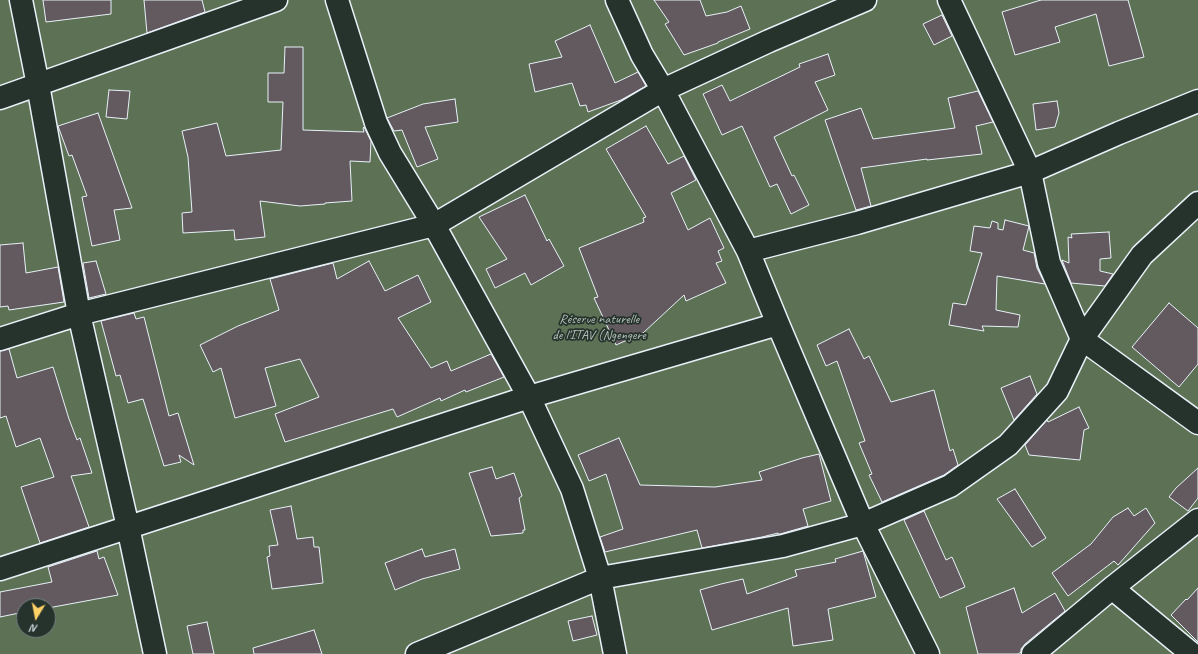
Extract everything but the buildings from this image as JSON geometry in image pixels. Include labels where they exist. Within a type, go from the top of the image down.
[{"type":"street","points":[[21,0],[38,85],[79,314],[128,527],[155,654]]},
{"type":"street","points":[[0,98],[276,0]]},
{"type":"street","points":[[336,0],[376,123],[390,153],[434,225],[529,397],[572,489],[600,578],[614,654]]},
{"type":"street","points":[[617,0],[642,55],[663,90],[748,251],[863,524],[928,654]]},
{"type":"street","points":[[0,339],[79,314],[434,225],[663,90],[770,41],[865,0]]},
{"type":"street","points":[[949,0],[1030,172],[1049,263],[1082,339],[1198,423]]},
{"type":"street","points":[[748,251],[857,223],[1030,172],[1112,136],[1198,101]]},
{"type":"street","points":[[417,654],[600,578],[783,546],[863,524],[950,486],[1008,445],[1057,391],[1082,339],[1142,255],[1198,203]]},
{"type":"street","points":[[0,569],[529,397],[778,324]]},
{"type":"street","points":[[1033,654],[1112,588],[1198,520]]},
{"type":"street","points":[[1112,588],[1192,654]]},
{"type":"green space","name":"Réserve naturelle de l'ITAV (Ngengere","points":[[0,0],[1198,0],[1198,654],[0,654]]}]
